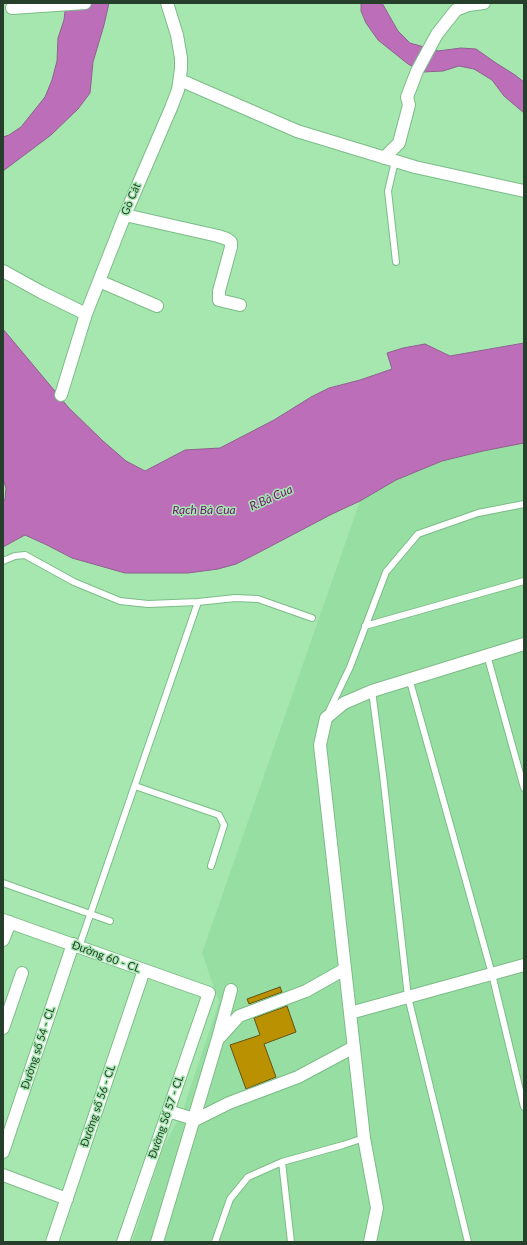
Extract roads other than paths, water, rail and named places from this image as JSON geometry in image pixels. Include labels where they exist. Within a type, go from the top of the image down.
[{"type":"street","points":[[12,8],[84,3]]},
{"type":"street","name":"Gò Cát","points":[[62,395],[86,314],[125,215],[175,99],[181,69],[179,46],[167,3]]},
{"type":"street","points":[[390,160],[399,143],[409,106],[407,97],[417,71],[437,34],[456,10],[468,5],[484,3]]},
{"type":"street","points":[[180,80],[297,131],[415,167],[524,191]]},
{"type":"street","points":[[125,215],[218,236],[231,242],[218,300],[240,306]]},
{"type":"street","points":[[3,271],[86,314]]},
{"type":"street","points":[[99,281],[157,306]]},
{"type":"street","points":[[370,1242],[377,1208],[364,1138],[320,745],[326,718],[344,703],[372,691],[409,678],[524,644]]},
{"type":"street","points":[[3,940],[6,921]]},
{"type":"street","name":"Đường 60 - CL","points":[[6,921],[210,993]]},
{"type":"street","name":"Đường số 54 - CL","points":[[3,1152],[76,945]]},
{"type":"street","points":[[350,1013],[524,965]]},
{"type":"street","points":[[218,1038],[239,1016],[306,991],[345,968]]},
{"type":"street","name":"Đường số 56 - CL","points":[[52,1242],[144,970]]},
{"type":"street","points":[[3,1028],[22,973]]},
{"type":"street","points":[[157,1242],[231,990]]},
{"type":"street","name":"Đường Số 57 - CL","points":[[123,1242],[210,993]]},
{"type":"street","points":[[168,1112],[194,1120],[229,1103],[298,1077],[354,1047]]},
{"type":"street","points":[[3,1175],[66,1198]]},
{"type":"lane","points":[[390,160],[388,191],[396,262]]},
{"type":"lane","points":[[326,718],[350,667],[386,572],[418,534],[478,513],[524,504]]},
{"type":"lane","points":[[3,561],[15,556],[25,555],[74,582],[120,601],[148,604],[198,602],[235,598],[258,599],[312,618]]},
{"type":"lane","points":[[365,626],[524,581]]},
{"type":"lane","points":[[76,945],[91,914],[198,602]]},
{"type":"lane","points":[[487,654],[524,788]]},
{"type":"lane","points":[[409,678],[492,974],[524,1107]]},
{"type":"lane","points":[[372,691],[408,997],[468,1242]]},
{"type":"lane","points":[[135,786],[219,815],[224,825],[211,866]]},
{"type":"lane","points":[[3,883],[110,921]]},
{"type":"lane","points":[[215,1242],[230,1198],[248,1177],[282,1162],[364,1138]]},
{"type":"lane","points":[[282,1162],[291,1242]]},
{"type":"water","points":[[66,3],[109,3],[93,62],[90,93],[78,109],[51,135],[3,171],[3,137],[21,127],[45,97],[52,80],[57,61],[58,38],[64,20]]},
{"type":"water","points":[[361,3],[382,3],[398,31],[410,43],[438,51],[461,48],[476,49],[515,75],[524,82],[524,113],[504,96],[492,80],[474,69],[459,66],[443,71],[423,72],[408,64],[378,40],[366,23],[361,11]]},
{"type":"water","name":"Rạch Bà Cua","points":[[3,329],[69,408],[126,461],[145,471],[185,450],[220,448],[274,420],[311,397],[329,388],[360,380],[392,369],[387,353],[425,344],[450,356],[524,343],[524,443],[442,461],[396,480],[360,501],[236,564],[218,569],[188,573],[125,573],[72,558],[25,535],[3,547],[3,502],[5,499],[6,488],[3,479]]},
{"type":"water label","name":"R.Bà Cua","points":[[271,498]]}]
